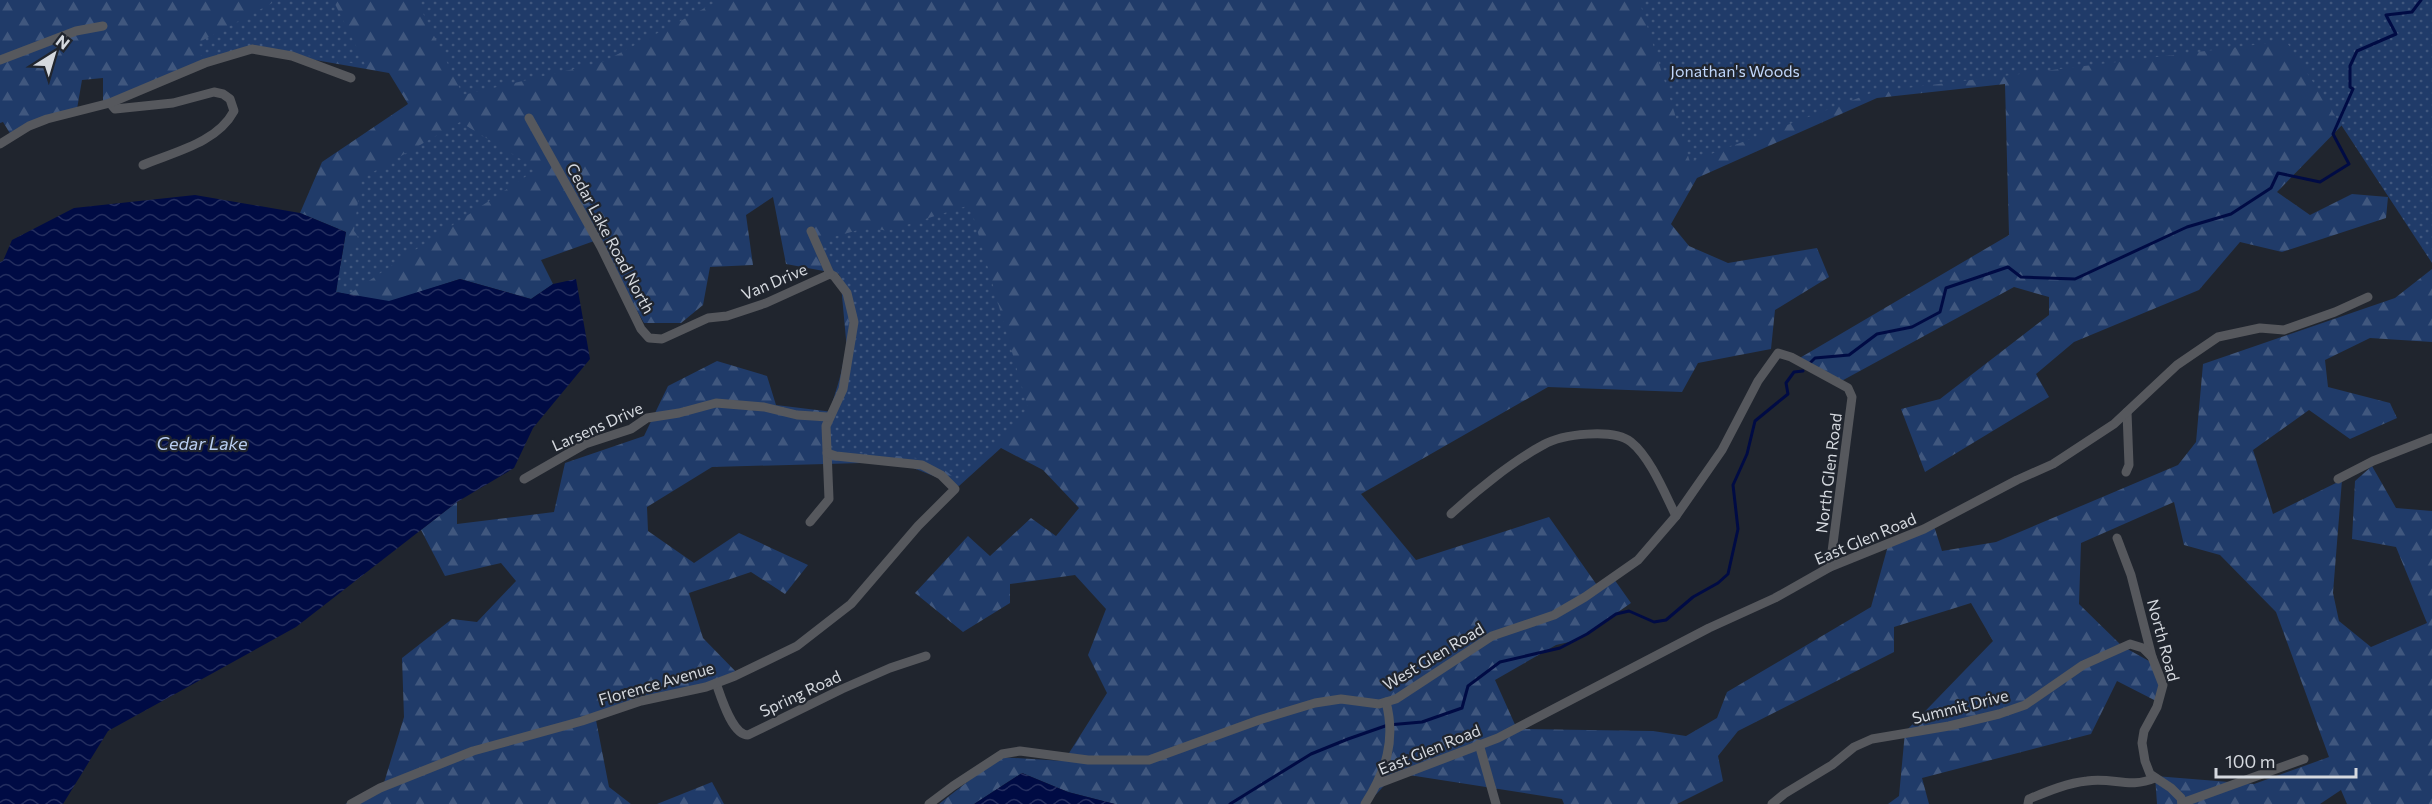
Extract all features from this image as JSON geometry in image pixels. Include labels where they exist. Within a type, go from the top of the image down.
[{"type":"street","points":[[0,60],[76,31],[103,26]]},
{"type":"street","points":[[0,144],[29,126],[46,119],[110,103],[196,67],[252,49],[292,56],[351,78]]},
{"type":"street","points":[[110,103],[115,109],[173,102],[214,92],[226,96],[232,103],[234,111],[230,119],[203,141],[143,165]]},
{"type":"street","name":"Cedar Lake Road North","points":[[529,118],[601,247],[641,328],[649,338],[658,340],[684,329]]},
{"type":"street","points":[[811,231],[830,274]]},
{"type":"street","name":"Van Drive","points":[[684,329],[708,318],[728,316],[766,303],[830,274],[847,293],[854,322],[843,389],[828,417],[826,426],[829,499],[810,522]]},
{"type":"street","name":"East Glen Road","points":[[1365,804],[1377,784],[1536,719],[1709,628],[1775,598],[1830,567],[1924,529],[2017,480],[2053,464],[2114,424],[2177,365],[2218,337],[2260,328],[2284,330],[2368,297]]},
{"type":"street","name":"North Glen Road","points":[[1778,353],[1848,388],[1852,397],[1830,567]]},
{"type":"street","name":"West Glen Road","points":[[928,804],[1002,754],[1020,751],[1088,760],[1149,760],[1259,720],[1315,703],[1341,699],[1379,704],[1396,699],[1492,636],[1554,615],[1585,597],[1638,560],[1676,516],[1722,450],[1758,381],[1778,353]]},
{"type":"street","name":"Larsens Drive","points":[[524,479],[585,444],[631,429],[648,418],[716,403],[764,407],[798,415],[828,417]]},
{"type":"street","points":[[2126,472],[2129,465],[2127,412]]},
{"type":"street","points":[[1451,514],[1468,498],[1544,444],[1584,435],[1610,433],[1626,439],[1639,450],[1676,516]]},
{"type":"street","points":[[2338,479],[2373,461],[2432,438]]},
{"type":"street","name":"Florence Avenue","points":[[351,804],[380,788],[473,751],[582,721],[641,701],[716,683],[797,646],[824,627],[851,604],[918,526],[955,489],[941,475],[922,465],[836,456],[827,453]]},
{"type":"street","name":"North Road","points":[[2117,538],[2131,575],[2152,657],[2163,685],[2162,696],[2144,731],[2142,743],[2150,774],[2155,778]]},
{"type":"street","name":"Summit Drive","points":[[1772,804],[1784,794],[1832,765],[1854,747],[1872,739],[1949,726],[2025,705],[2083,665],[2130,644],[2143,648],[2152,657]]},
{"type":"street","name":"Spring Road","points":[[716,683],[725,709],[737,730],[748,735],[842,689],[890,668],[926,656]]},
{"type":"street","points":[[1377,784],[1386,759],[1392,730],[1386,702]]},
{"type":"street","points":[[1479,744],[1496,804]]},
{"type":"street","points":[[2028,804],[2029,799],[2043,793],[2086,781],[2109,780],[2130,784],[2143,783],[2155,778],[2171,788],[2181,798],[2182,804],[2304,759]]},
{"type":"green space","points":[[0,0],[2432,0],[2344,123],[2277,192],[2310,215],[2352,194],[2388,197],[2386,218],[2282,252],[2240,242],[2199,290],[2074,342],[2036,374],[2049,397],[1925,472],[1901,409],[1940,399],[2049,315],[2049,297],[2014,287],[1836,384],[1798,359],[2009,235],[2005,84],[1877,98],[1697,178],[1671,224],[1689,246],[1728,263],[1817,248],[1829,277],[1775,310],[1771,349],[1698,363],[1682,392],[1548,387],[1361,494],[1416,560],[1549,517],[1599,588],[1614,579],[1631,603],[1578,640],[1556,645],[1495,680],[1517,729],[1653,731],[1686,736],[1717,718],[1727,692],[1871,607],[1889,542],[1933,523],[1942,551],[1996,542],[2178,465],[2196,442],[2203,364],[2395,298],[2432,269],[2432,342],[2370,338],[2325,360],[2328,387],[2390,403],[2397,418],[2350,439],[2309,410],[2253,450],[2273,514],[2342,480],[2333,593],[2339,621],[2371,647],[2427,623],[2396,547],[2352,539],[2355,481],[2372,466],[2396,508],[2432,511],[2432,804],[2347,804],[2341,790],[2320,804],[2157,804],[2155,776],[2254,784],[2329,757],[2276,612],[2220,555],[2184,545],[2174,502],[2081,543],[2079,604],[2122,646],[2158,666],[2160,703],[2117,681],[2091,734],[1922,778],[1929,804],[1888,804],[1899,796],[1905,732],[1993,641],[1971,603],[1894,627],[1894,652],[1738,731],[1718,756],[1723,781],[1677,804],[1564,804],[1562,799],[1396,773],[1367,804],[1115,804],[1068,792],[1022,773],[974,804],[939,804],[999,757],[1064,761],[1107,693],[1088,655],[1106,609],[1075,575],[1010,584],[1010,603],[963,632],[915,593],[968,536],[990,556],[1031,518],[1056,536],[1079,508],[1043,470],[1001,448],[959,486],[898,462],[712,467],[647,507],[648,531],[694,563],[739,533],[808,565],[785,594],[751,572],[689,593],[703,638],[739,675],[595,715],[609,787],[631,804],[345,804],[383,786],[404,717],[402,658],[452,619],[477,622],[516,581],[501,563],[445,576],[421,530],[457,502],[457,524],[554,512],[565,463],[644,436],[668,386],[717,361],[767,376],[776,405],[833,412],[849,372],[840,274],[786,264],[773,197],[746,215],[753,265],[710,267],[703,305],[681,323],[644,323],[597,240],[541,260],[553,284],[531,299],[460,279],[389,302],[336,292],[346,232],[300,213],[322,162],[408,104],[389,73],[252,49],[103,103],[103,78],[82,80],[77,109],[11,135],[3,122],[0,123]]},
{"type":"green space","points":[[278,0],[333,0],[366,66],[324,58],[284,54],[244,53],[201,56],[194,45]]},
{"type":"green space","points":[[424,0],[720,0],[603,62],[463,95],[418,3]]},
{"type":"green space","name":"Jonathan's Woods","points":[[1639,0],[2432,0],[2432,263],[2286,41],[1874,92],[1690,162]]},
{"type":"green space","points":[[460,122],[537,169],[346,296],[337,283],[338,273],[341,264],[355,249],[358,241],[354,231],[361,179]]},
{"type":"green space","points":[[970,205],[1028,408],[958,481],[936,463],[909,457],[856,453],[824,446],[828,418],[845,353],[849,311],[845,285],[819,241],[869,227],[887,231]]},
{"type":"green space","points":[[712,782],[724,804],[657,804]]},
{"type":"water","name":"Cedar Lake","points":[[195,195],[300,213],[346,232],[336,292],[389,301],[460,279],[531,299],[553,284],[576,279],[590,359],[533,428],[514,468],[457,502],[296,627],[108,731],[63,804],[0,804],[0,262],[3,261],[12,240],[74,208]]},
{"type":"water","points":[[1022,773],[1068,792],[1115,804],[974,804]]},
{"type":"waterway","points":[[1811,362],[1815,358],[1849,355],[1877,334],[1912,327],[1940,312],[1946,288],[2008,267],[2021,277],[2075,279],[2187,227],[2231,214],[2271,188],[2278,173],[2320,182],[2349,164],[2333,134],[2353,89],[2350,87],[2350,66],[2357,51],[2396,34],[2386,15],[2412,12],[2421,0]]},
{"type":"waterway","points":[[1230,804],[1311,754],[1388,725],[1422,722],[1462,708],[1468,686],[1500,662],[1560,648],[1587,634],[1616,614],[1629,611],[1654,622],[1666,620],[1693,597],[1718,583],[1728,574],[1738,529],[1733,485],[1747,454],[1755,421],[1788,394],[1786,383],[1794,372],[1803,371]]}]
